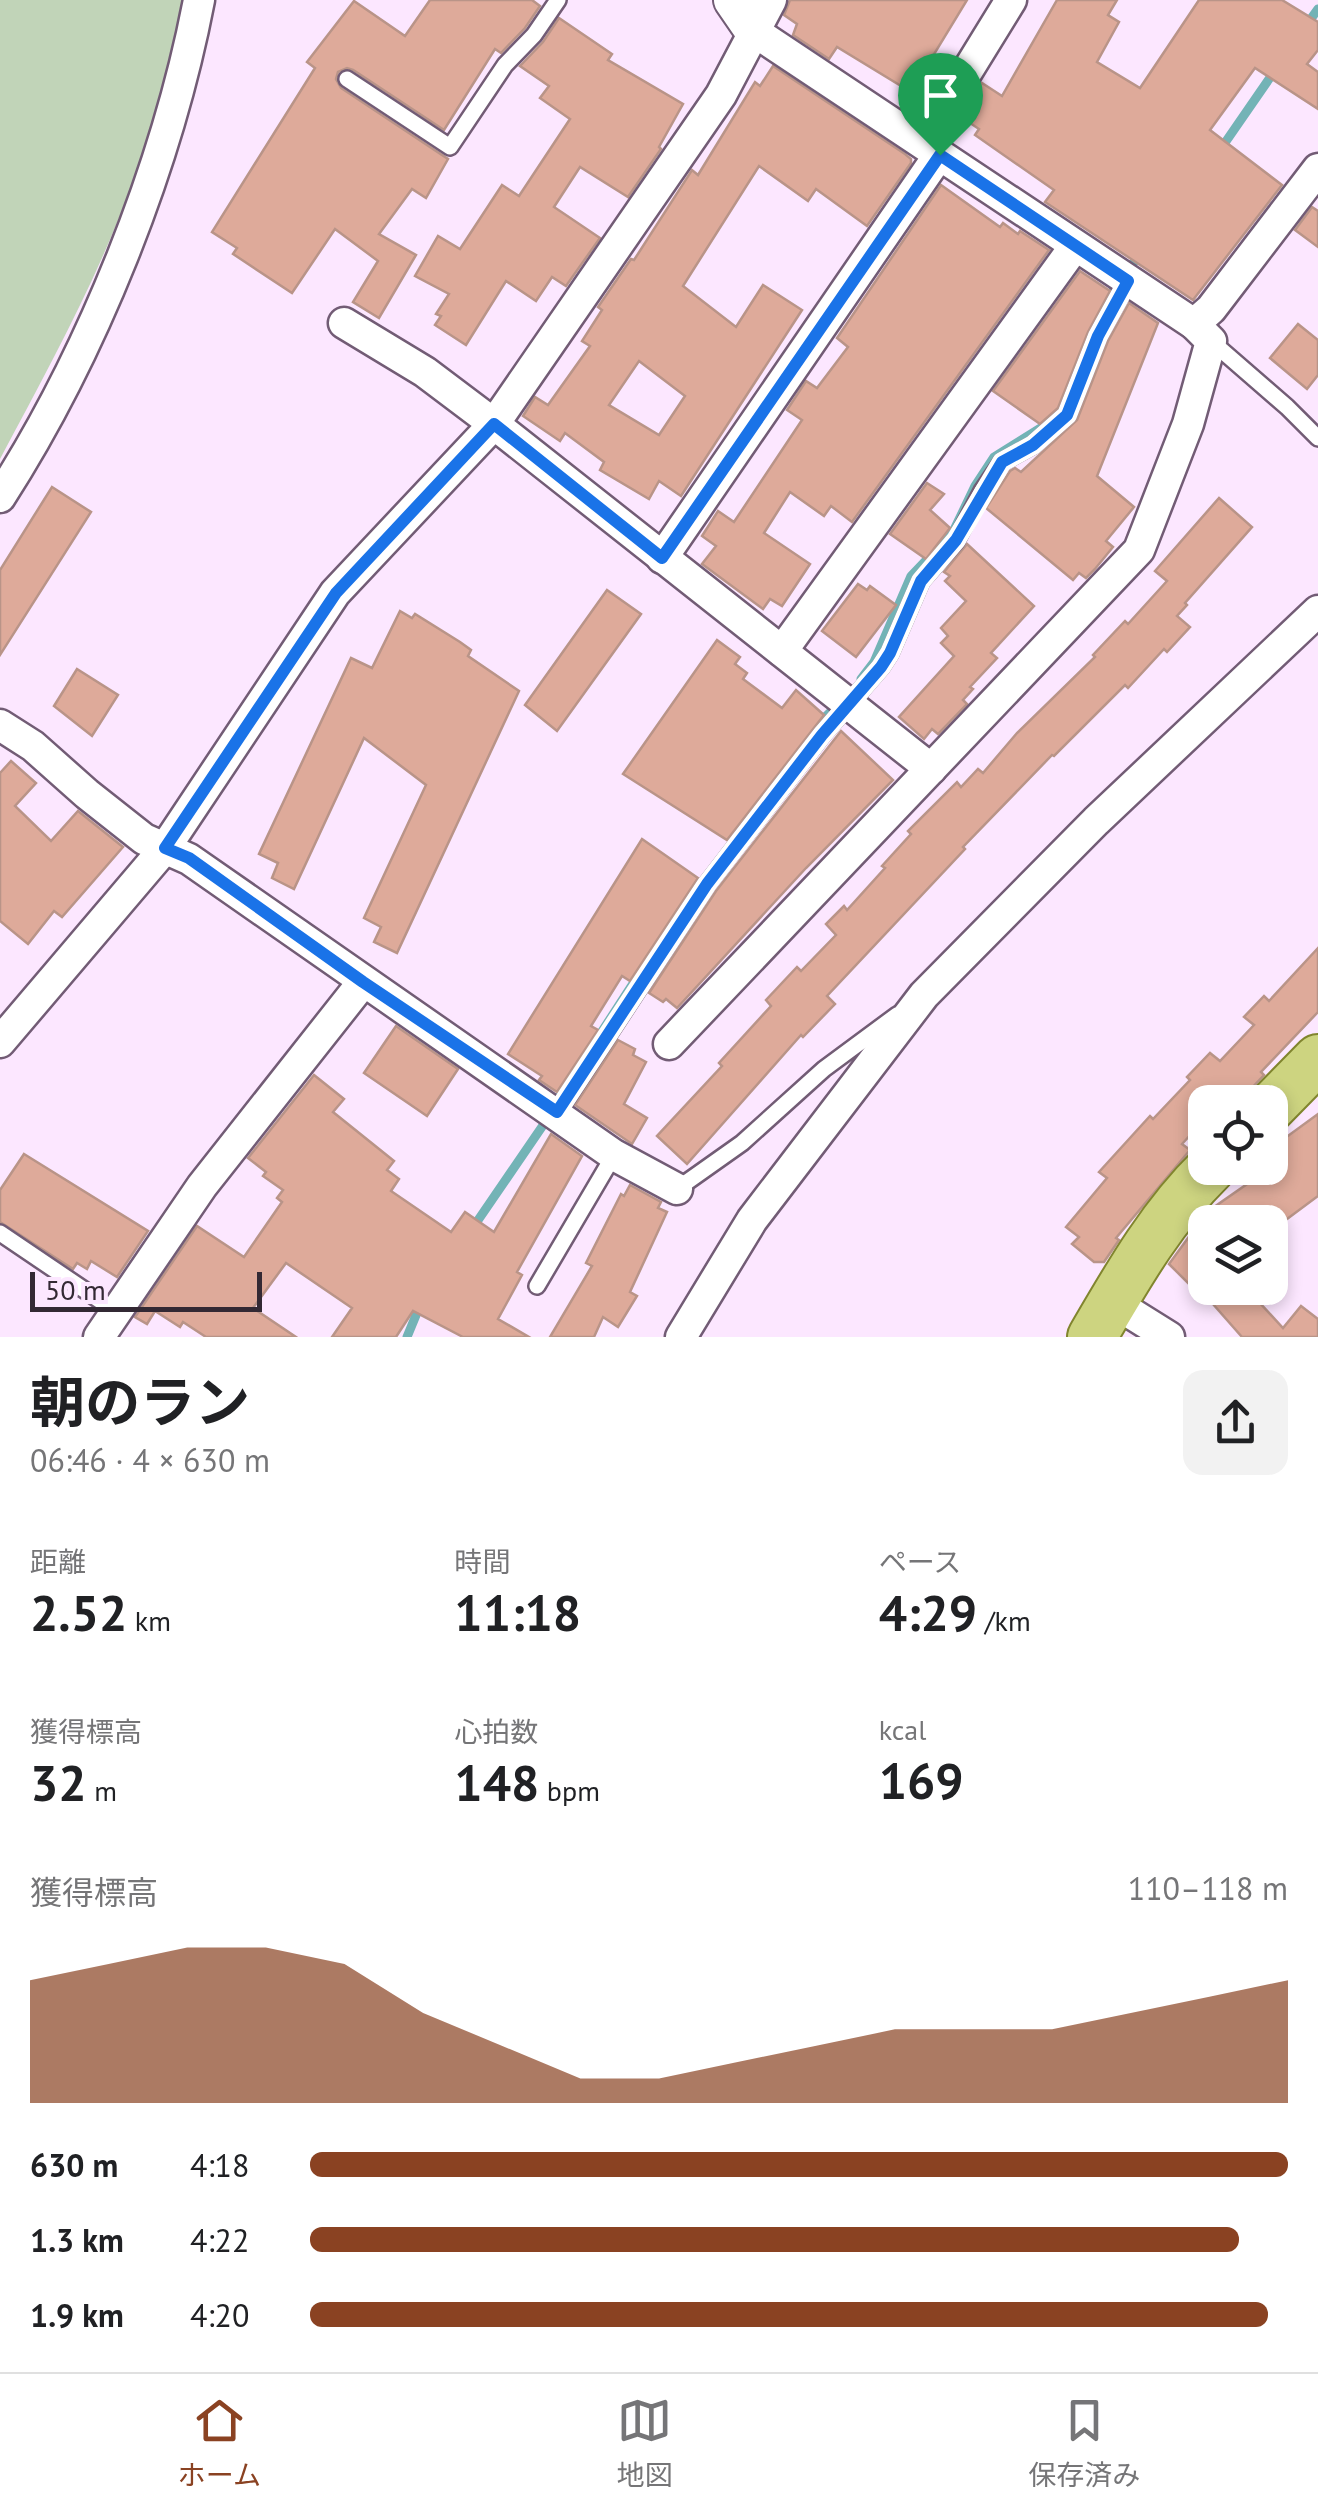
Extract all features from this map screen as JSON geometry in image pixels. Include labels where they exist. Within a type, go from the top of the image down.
[{"type":"main road","points":[[1288,1090],[1318,1059]]},
{"type":"main road","points":[[1102,1319],[1150,1240],[1193,1185]]},
{"type":"street","points":[[0,497],[84,349],[171,118],[199,0]]},
{"type":"street","points":[[734,0],[763,16],[931,149],[1203,333]]},
{"type":"street","points":[[662,558],[931,149],[1011,0]]},
{"type":"street","points":[[0,1042],[165,848],[336,593],[494,424],[720,94],[763,16]]},
{"type":"street","points":[[669,1044],[1139,550],[1188,424],[1210,309],[1318,169]]},
{"type":"street","points":[[782,652],[1075,246]]},
{"type":"street","points":[[344,323],[424,372],[494,424],[931,769]]},
{"type":"street","points":[[681,1337],[752,1220],[924,995],[1096,821],[1318,611]]},
{"type":"street","points":[[0,726],[34,746],[144,839],[189,858],[614,1155],[677,1189]]},
{"type":"street","points":[[108,1324],[202,1186],[363,982]]},
{"type":"street","points":[[1102,1319],[1169,1337]]},
{"type":"lane","points":[[347,79],[450,147],[505,65],[534,35],[558,0]]},
{"type":"lane","points":[[557,1112],[707,884],[890,653],[921,581],[956,540],[1002,462],[1033,445],[1067,415],[1098,336],[1128,281]]},
{"type":"lane","points":[[1203,333],[1318,438]]},
{"type":"lane","points":[[677,1189],[742,1143],[824,1069],[924,995]]},
{"type":"lane","points":[[537,1286],[614,1155]]},
{"type":"lane","points":[[0,1233],[108,1324]]},
{"type":"green space","points":[[0,0],[185,0],[147,138],[118,220],[71,324],[0,459]]},
{"type":"building","points":[[430,0],[532,0],[540,6],[501,53],[495,49],[444,130],[353,70],[338,72],[336,79],[341,88],[448,159],[426,198],[412,189],[379,234],[416,255],[379,318],[353,302],[378,261],[335,229],[292,293],[233,254],[237,248],[212,232],[315,68],[307,62],[354,1],[405,36]]},
{"type":"building","points":[[790,0],[967,0],[911,92],[837,47],[829,59],[793,35],[797,24],[784,15]]},
{"type":"building","points":[[1057,0],[1117,0],[1108,15],[1119,22],[1097,62],[1140,88],[1199,0],[1282,0],[1318,22],[1318,50],[1307,64],[1318,72],[1318,109],[1255,68],[1210,130],[1282,185],[1193,300],[1045,202],[1054,190],[975,135],[979,129],[961,117],[982,83],[1002,96]]},
{"type":"building","points":[[559,18],[612,54],[608,60],[683,104],[661,149],[628,197],[580,167],[554,207],[600,238],[566,286],[552,277],[536,301],[506,281],[466,345],[435,325],[441,316],[436,314],[449,294],[415,276],[438,236],[460,249],[502,185],[519,196],[570,119],[540,98],[549,86],[520,66]]},
{"type":"building","points":[[773,66],[905,154],[911,163],[867,226],[816,189],[808,201],[759,166],[683,286],[736,327],[763,285],[802,310],[681,496],[659,481],[649,499],[600,470],[604,462],[565,433],[560,441],[523,416],[535,397],[548,405],[590,346],[582,341],[602,310],[598,307],[634,260],[692,170],[698,175],[755,82],[760,86]],"holes":[[[639,361],[685,396],[659,435],[609,405]]]},
{"type":"building","points":[[941,185],[1000,227],[1003,223],[1049,250],[852,522],[831,506],[824,516],[790,492],[764,533],[810,564],[782,606],[770,599],[763,609],[702,564],[716,546],[702,536],[718,511],[734,522],[802,420],[787,410],[806,381],[817,388],[848,347],[837,338]]},
{"type":"building","points":[[1312,207],[1318,211],[1318,247],[1295,230]]},
{"type":"building","points":[[1080,271],[1110,291],[1088,332],[1058,408],[1040,424],[993,391]]},
{"type":"building","points":[[1129,303],[1158,323],[1097,476],[1134,507],[1106,541],[1113,547],[1095,569],[1086,578],[1079,573],[1073,580],[986,508],[1010,471],[1015,468],[1021,472],[1077,420],[1108,341]]},
{"type":"building","points":[[1298,324],[1318,340],[1318,375],[1307,389],[1270,358]]},
{"type":"building","points":[[927,483],[944,494],[930,510],[950,528],[926,559],[890,534]]},
{"type":"building","points":[[52,487],[91,512],[0,655],[0,570]]},
{"type":"building","points":[[1219,498],[1252,527],[1185,603],[1177,616],[1190,627],[1052,755],[963,847],[827,996],[835,1004],[801,1035],[687,1164],[657,1136],[771,1006],[766,1000],[797,967],[801,971],[836,935],[826,924],[844,906],[847,910],[885,868],[882,866],[911,834],[908,831],[957,782],[961,787],[978,769],[983,773],[1125,621],[1128,624],[1167,581],[1155,571]]},
{"type":"building","points":[[967,544],[1034,606],[991,653],[997,658],[970,687],[973,689],[963,700],[967,704],[938,734],[932,729],[924,739],[899,717],[954,656],[941,643],[948,636],[941,628],[966,601],[945,581],[950,576],[944,572]]},
{"type":"building","points":[[858,584],[867,590],[870,586],[896,605],[856,657],[822,631]]},
{"type":"building","points":[[607,590],[641,614],[557,731],[525,705]]},
{"type":"building","points":[[400,611],[412,618],[415,614],[460,642],[471,650],[468,656],[519,691],[397,953],[374,942],[381,927],[364,918],[426,785],[364,738],[294,889],[272,878],[278,863],[259,854],[351,658],[372,668]]},
{"type":"building","points":[[717,640],[740,657],[735,664],[747,673],[743,679],[782,708],[796,690],[824,715],[727,840],[623,774]]},
{"type":"building","points":[[77,669],[118,695],[92,736],[54,706]]},
{"type":"building","points":[[841,731],[893,780],[677,1008],[649,993],[716,891]]},
{"type":"building","points":[[11,761],[36,783],[15,806],[51,841],[78,811],[123,847],[62,917],[54,911],[28,944],[0,921],[0,773]]},
{"type":"building","points":[[642,839],[698,878],[630,981],[622,976],[591,1026],[598,1030],[557,1092],[539,1080],[542,1076],[508,1054]]},
{"type":"building","points":[[1318,948],[1318,1012],[1261,1072],[1264,1075],[1255,1085],[1188,1085],[1188,1137],[1182,1144],[1188,1152],[1116,1238],[1119,1240],[1104,1262],[1094,1262],[1072,1244],[1079,1237],[1066,1227],[1107,1178],[1099,1172],[1150,1116],[1153,1119],[1190,1080],[1187,1077],[1210,1053],[1220,1061],[1254,1025],[1244,1017],[1264,996],[1269,1001]]},
{"type":"building","points":[[396,1026],[458,1069],[427,1116],[364,1073]]},
{"type":"building","points":[[618,1040],[635,1049],[633,1055],[646,1062],[624,1104],[647,1118],[632,1144],[575,1105]]},
{"type":"building","points":[[314,1075],[344,1099],[333,1112],[394,1161],[387,1170],[399,1179],[391,1191],[451,1232],[465,1212],[494,1232],[551,1134],[582,1156],[517,1272],[522,1275],[498,1319],[529,1337],[463,1337],[413,1311],[396,1337],[332,1337],[352,1308],[286,1263],[253,1308],[296,1337],[206,1337],[155,1311],[147,1324],[135,1317],[197,1226],[244,1257],[282,1202],[277,1198],[283,1190],[263,1176],[266,1172],[248,1158]]},
{"type":"building","points":[[1318,1114],[1318,1196],[1288,1218],[1288,1205],[1217,1205],[1246,1185],[1288,1185],[1288,1136]]},
{"type":"building","points":[[24,1154],[148,1231],[117,1277],[91,1261],[87,1269],[77,1263],[73,1269],[0,1222],[0,1190]]},
{"type":"building","points":[[630,1185],[661,1202],[658,1208],[667,1212],[630,1292],[637,1296],[618,1327],[603,1317],[594,1337],[550,1337],[592,1266],[586,1263],[621,1194],[624,1196]]},
{"type":"building","points":[[1188,1238],[1188,1283],[1169,1264]]},
{"type":"building","points":[[1214,1305],[1262,1305],[1283,1328],[1301,1306],[1318,1319],[1318,1337],[1242,1337]]},
{"type":"waterway","points":[[1305,27],[1318,9]]},
{"type":"waterway","points":[[1220,150],[1276,69]]},
{"type":"waterway","points":[[1082,357],[1109,296],[1140,254]]},
{"type":"waterway","points":[[861,679],[874,662],[911,576],[953,532],[994,457],[1042,427],[1072,386]]},
{"type":"waterway","points":[[739,831],[823,719],[841,702]]},
{"type":"waterway","points":[[560,1096],[636,979]]},
{"type":"waterway","points":[[472,1229],[548,1118]]},
{"type":"waterway","points":[[407,1337],[421,1303]]},
{"type":"route","points":[[940,155],[1128,281],[1098,336],[1067,415],[1033,445],[1002,462],[956,540],[927,571],[912,596],[881,667],[822,735],[707,884],[557,1112],[363,982],[189,858],[165,848],[336,593],[494,424],[662,558],[940,155]]}]
